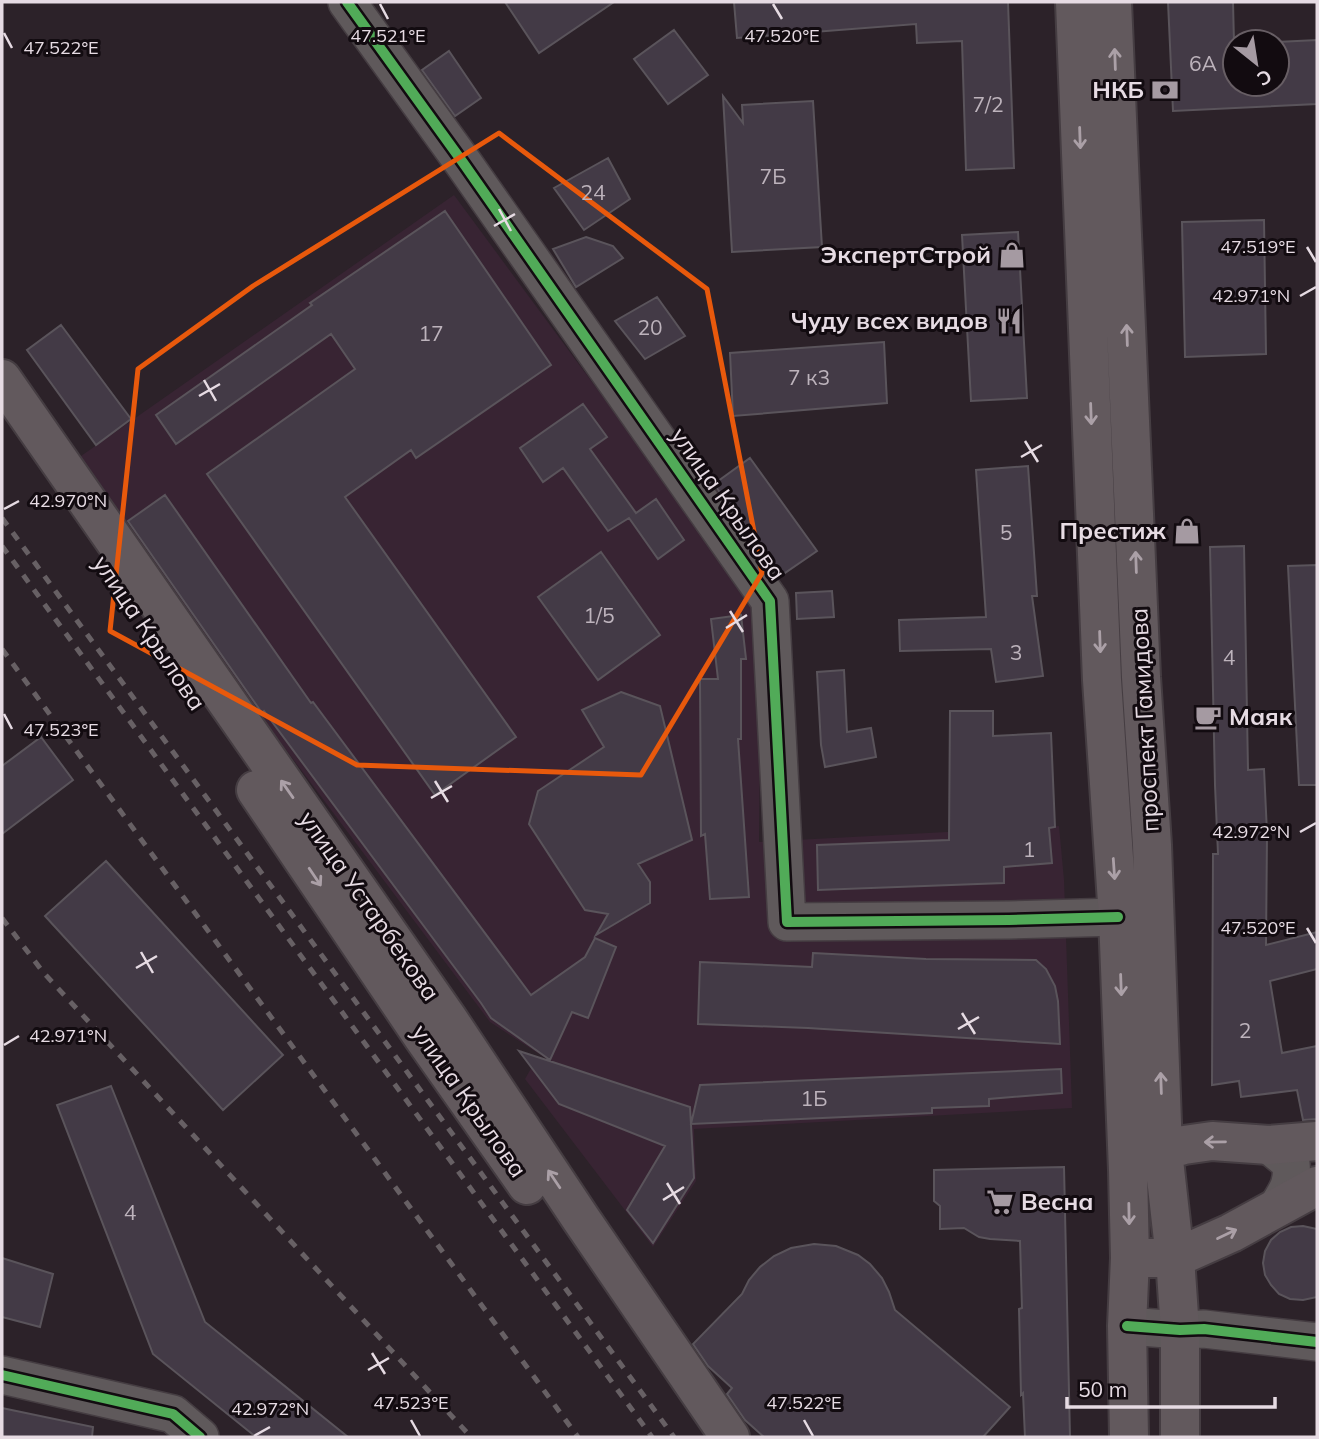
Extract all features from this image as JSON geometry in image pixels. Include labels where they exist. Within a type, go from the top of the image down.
[{"type":"main road","name":"проспект Гамидова","points":[[1075,2],[1101,680],[1118,917],[1129,1170],[1129,1437]]},
{"type":"main road","name":"проспект Гамидова","points":[[1112,2],[1141,677],[1152,845],[1163,1151],[1175,1258],[1192,1330],[1180,1437]]},
{"type":"main road","name":"улица Устарбекова","points":[[2,379],[447,1019],[730,1437]]},
{"type":"main road","name":"улица Крылова","points":[[2,415],[423,1037],[704,1437]]},
{"type":"main road","points":[[1129,1170],[1163,1151],[1184,1145],[1212,1141],[1269,1144],[1317,1141]]},
{"type":"main road","points":[[1130,1258],[1175,1258],[1231,1233],[1317,1185]]},
{"type":"street","name":"улица Крылова","points":[[347,2],[464,164],[770,601],[787,922],[1118,917]]},
{"type":"street","points":[[1101,680],[1141,677]]},
{"type":"street","points":[[1269,1144],[1291,1163],[1292,1178],[1289,1189],[1278,1206]]},
{"type":"street","points":[[1127,1326],[1317,1342]]},
{"type":"street","points":[[2,1375],[173,1414],[200,1437]]},
{"type":"highlighted area","points":[[499,133],[707,289],[762,573],[641,775],[357,765],[110,631],[138,369],[253,286]]},
{"type":"shaded area","points":[[454,195],[761,611],[759,842],[1059,826],[1064,880],[1072,1108],[694,1129],[696,1181],[653,1247],[525,1079],[537,1058],[547,1059],[490,1022],[71,463]]},
{"type":"building","points":[[505,2],[614,2],[539,53]]},
{"type":"building","points":[[734,2],[1008,2],[1014,168],[966,170],[962,41],[917,43],[916,24],[737,38]]},
{"type":"building","points":[[1168,2],[1233,2],[1234,28],[1221,28],[1221,98],[1291,98],[1291,41],[1317,40],[1317,104],[1173,111]]},
{"type":"building","points":[[674,30],[708,75],[668,104],[634,59]]},
{"type":"building","points":[[449,51],[481,98],[455,116],[422,70]]},
{"type":"building","points":[[723,96],[743,123],[742,105],[813,101],[822,247],[732,252]]},
{"type":"building","points":[[608,158],[630,199],[584,230],[554,188]]},
{"type":"building","points":[[445,211],[551,365],[416,458],[411,450],[345,497],[516,737],[435,795],[207,474],[355,369],[331,334],[176,444],[156,415],[312,305],[310,303]]},
{"type":"building","points":[[1264,220],[1266,354],[1185,357],[1182,222]]},
{"type":"building","points":[[1018,232],[1027,398],[971,401],[962,235]]},
{"type":"building","points":[[586,237],[613,246],[623,258],[576,287],[553,249]]},
{"type":"building","points":[[657,297],[685,336],[645,359],[615,321]]},
{"type":"building","points":[[61,325],[131,419],[96,445],[27,350]]},
{"type":"building","points":[[884,342],[887,403],[733,416],[730,353]]},
{"type":"building","points":[[583,404],[607,437],[590,449],[636,513],[656,499],[684,540],[658,559],[629,518],[608,531],[563,468],[543,482],[520,448]]},
{"type":"building","points":[[750,458],[817,551],[779,577],[714,484]]},
{"type":"building","points":[[1028,466],[1037,596],[1032,596],[1043,676],[996,682],[991,649],[900,651],[899,620],[986,617],[976,470]]},
{"type":"building","points":[[165,495],[311,703],[313,702],[531,995],[585,957],[595,938],[616,947],[588,1018],[572,1012],[550,1060],[491,1018],[264,711],[262,713],[128,521]]},
{"type":"building","points":[[1244,546],[1248,770],[1264,769],[1267,833],[1266,945],[1317,932],[1317,969],[1270,981],[1282,1053],[1317,1046],[1317,1119],[1303,1120],[1297,1090],[1241,1097],[1239,1081],[1212,1085],[1213,854],[1218,854],[1210,547]]},
{"type":"building","points":[[601,552],[660,635],[598,680],[538,597]]},
{"type":"building","points":[[1317,565],[1317,785],[1299,785],[1288,566]]},
{"type":"building","points":[[832,591],[834,617],[797,619],[796,593]]},
{"type":"building","points":[[741,615],[746,659],[741,659],[741,739],[738,739],[749,897],[710,899],[705,834],[701,836],[700,679],[718,679],[711,619]]},
{"type":"building","points":[[844,670],[847,732],[871,728],[876,757],[825,767],[821,745],[817,672]]},
{"type":"building","points":[[621,692],[660,706],[692,840],[638,864],[650,882],[650,903],[596,935],[608,914],[585,910],[529,824],[538,791],[604,747],[582,710]]},
{"type":"building","points":[[950,711],[993,711],[993,736],[1051,733],[1055,827],[1049,828],[1052,863],[1004,867],[1004,883],[818,890],[817,845],[949,840]]},
{"type":"building","points":[[41,737],[73,780],[2,834],[2,766]]},
{"type":"building","points":[[106,861],[283,1055],[223,1110],[45,916]]},
{"type":"building","points":[[813,953],[926,959],[1036,960],[1046,969],[1055,986],[1060,1044],[698,1024],[700,962],[812,967]]},
{"type":"building","points":[[519,1051],[690,1107],[694,1178],[653,1243],[627,1210],[665,1146],[559,1104]]},
{"type":"building","points":[[1061,1069],[1062,1093],[989,1099],[989,1106],[932,1108],[932,1113],[691,1124],[700,1085]]},
{"type":"building","points":[[111,1086],[205,1322],[348,1437],[256,1437],[153,1354],[57,1105]]},
{"type":"building","points":[[1064,1167],[1070,1437],[1025,1437],[1023,1393],[1021,1395],[1020,1241],[979,1237],[964,1228],[940,1229],[940,1206],[934,1201],[934,1170]]},
{"type":"building","points":[[1303,1226],[1317,1229],[1317,1297],[1290,1299],[1279,1294],[1265,1275],[1265,1251],[1271,1240],[1280,1232]]},
{"type":"building","points":[[814,1244],[836,1246],[858,1255],[870,1264],[882,1278],[895,1310],[1010,1407],[983,1437],[764,1437],[745,1420],[727,1394],[732,1388],[708,1366],[693,1344],[742,1294],[760,1267],[791,1248]]},
{"type":"building","points":[[2,1258],[53,1274],[40,1327],[2,1317]]},
{"type":"building","points":[[2,1408],[93,1427],[92,1437],[2,1437]]},
{"type":"railway","points":[[2,518],[674,1437]]},
{"type":"railway","points":[[2,546],[652,1437]]},
{"type":"railway","points":[[2,649],[578,1437]]},
{"type":"railway","points":[[2,918],[43,972],[471,1437]]},
{"type":"cycle path","points":[[347,2],[464,164],[770,601],[787,922],[1118,917]]},
{"type":"cycle path","points":[[1127,1326],[1204,1329],[1317,1342]]},
{"type":"cycle path","points":[[2,1375],[173,1414],[200,1437]]},
{"type":"place","name":"НКБ","points":[[1165,90]]},
{"type":"place","name":"ЭкспертСтрой","points":[[1012,255]]},
{"type":"place","name":"Чуду всех видов","points":[[1009,321]]},
{"type":"place","name":"Престиж","points":[[1187,531]]},
{"type":"place","name":"Маяк","points":[[1208,717]]},
{"type":"place","name":"Весна","points":[[1000,1202]]}]
